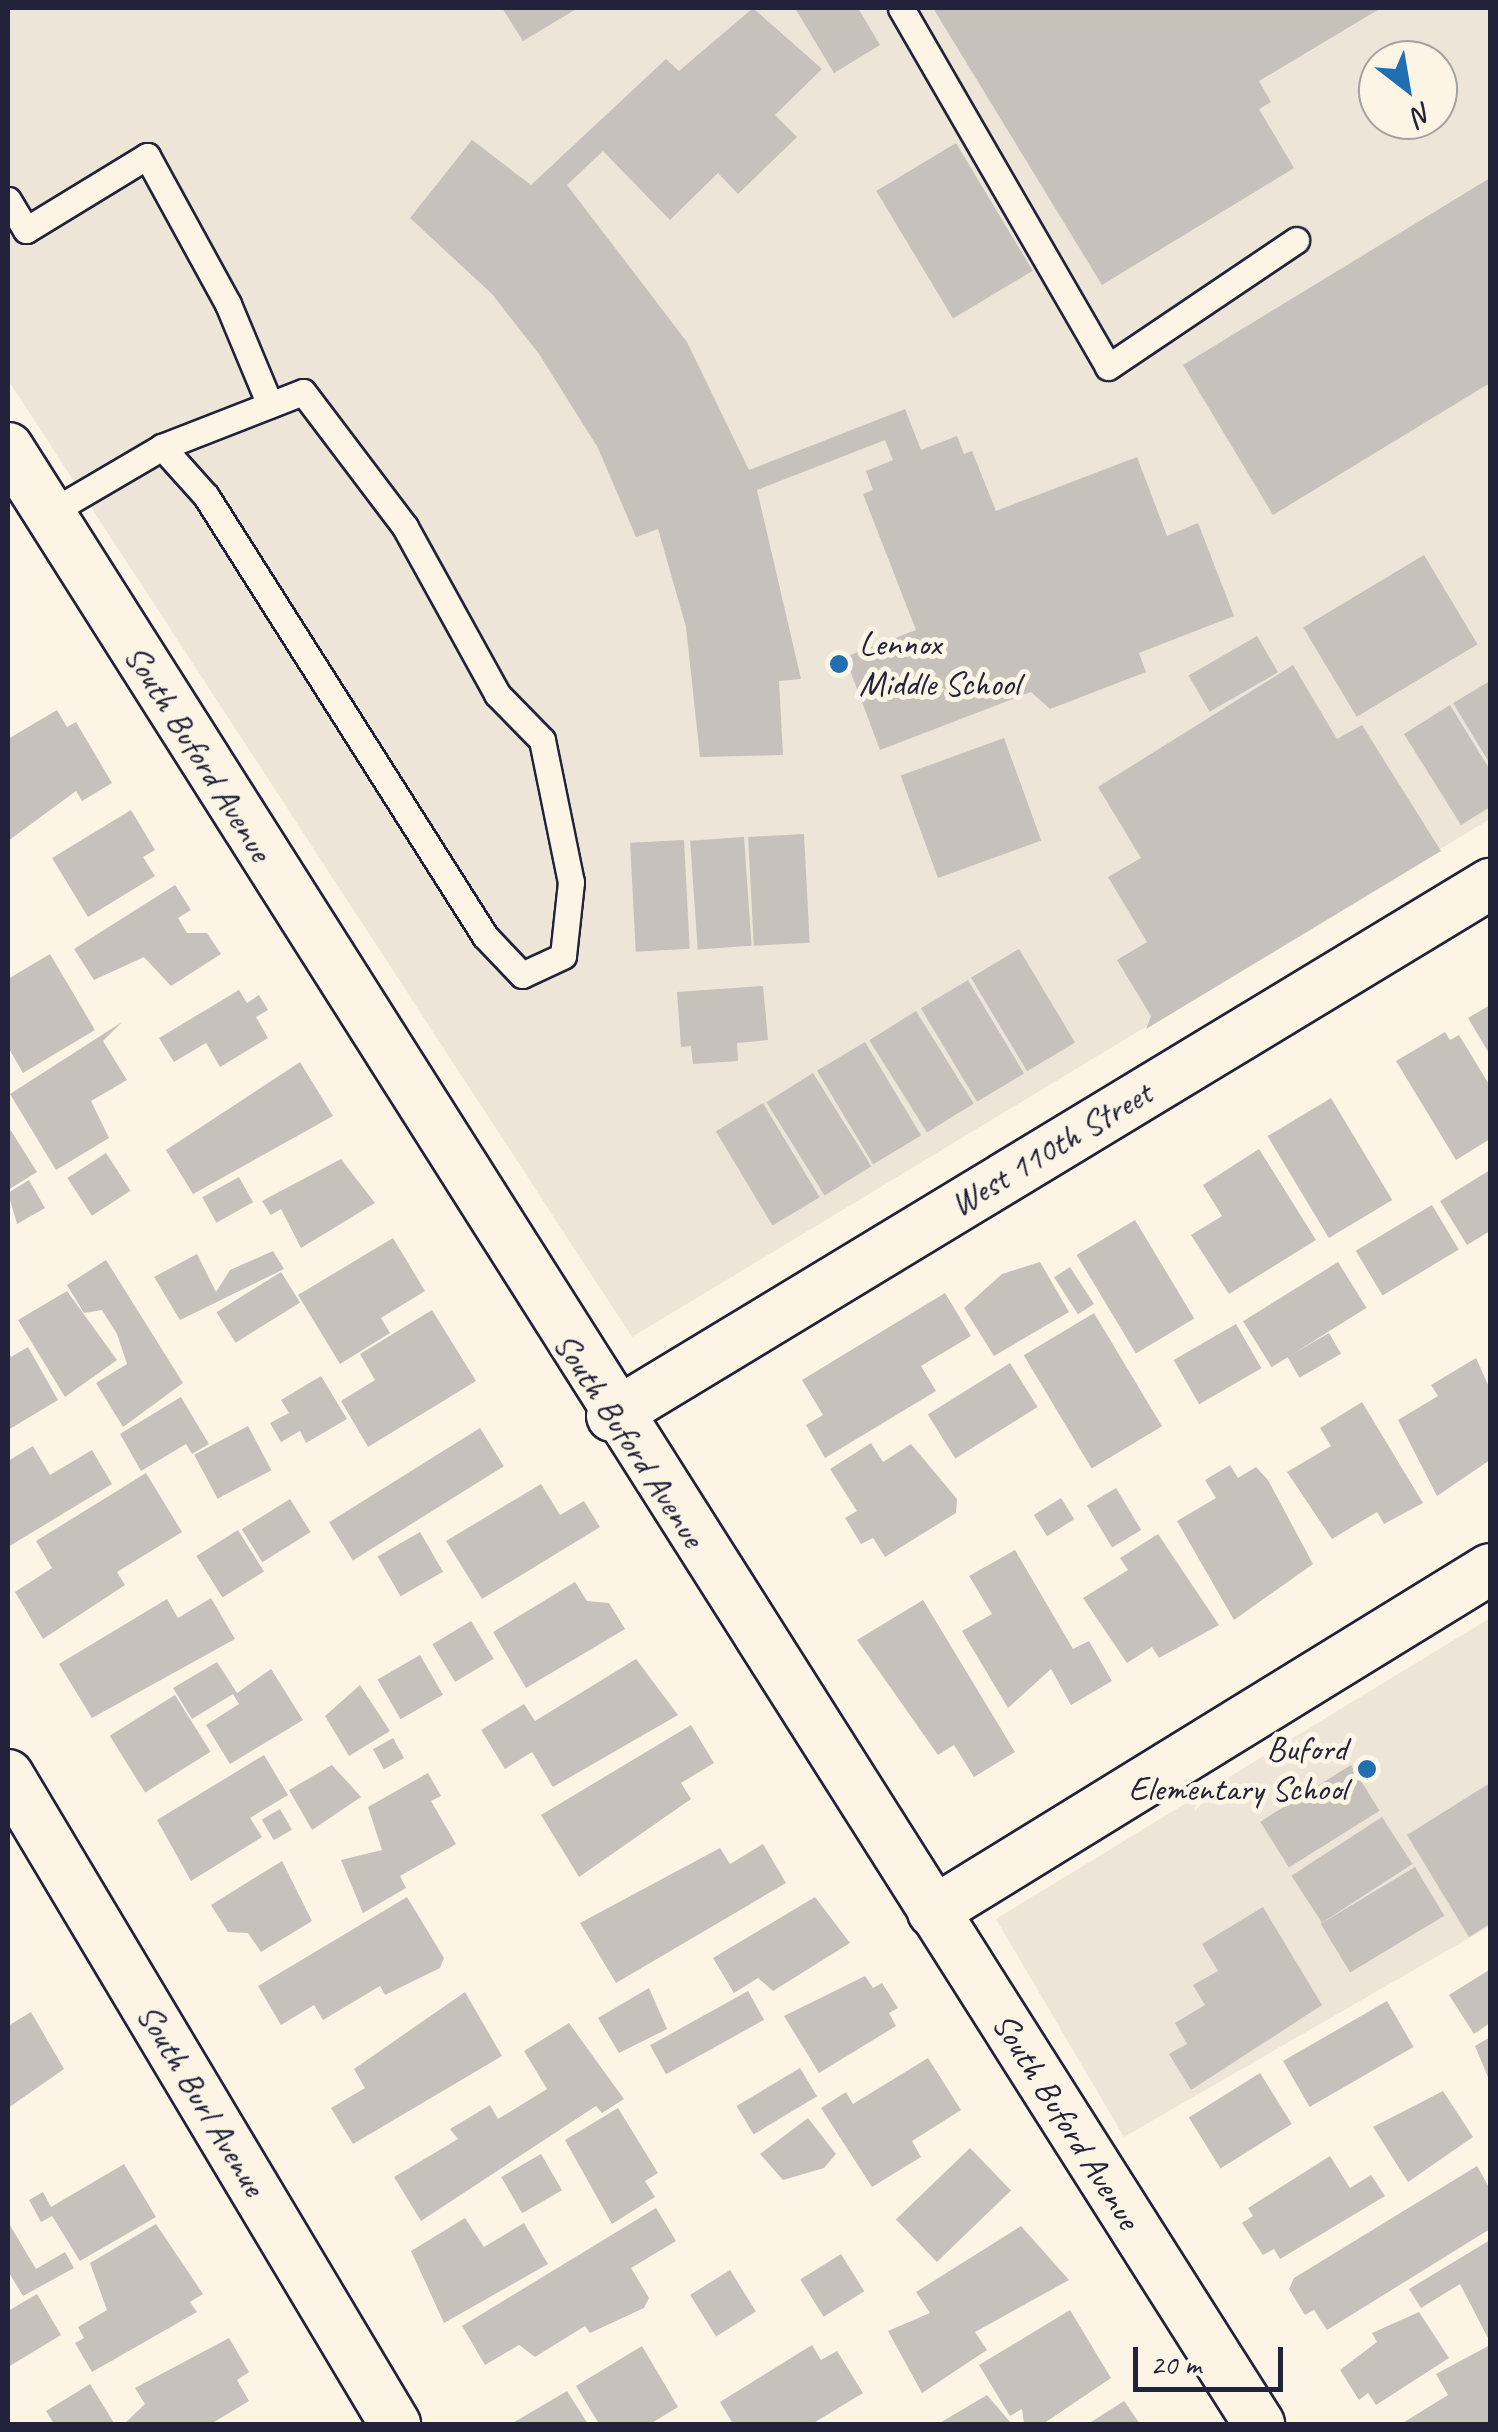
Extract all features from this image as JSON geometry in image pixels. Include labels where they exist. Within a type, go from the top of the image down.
[{"type":"street","name":"South Buford Avenue","points":[[8,448],[612,1416],[1259,2424]]},
{"type":"street","name":"West 110th Street","points":[[612,1416],[1490,884]]},
{"type":"street","points":[[933,1912],[1490,1569]]},
{"type":"street","name":"South Burl Avenue","points":[[8,1775],[395,2424]]},
{"type":"lane","points":[[901,8],[1108,367],[1296,240]]},
{"type":"lane","points":[[8,200],[26,230],[147,156],[270,405]]},
{"type":"lane","points":[[48,514],[162,447],[303,392],[404,526],[497,694],[542,740],[571,882],[563,956],[522,975],[486,936],[206,496],[162,447]]},
{"type":"shaded area","name":"Lennox Middle School","points":[[8,8],[1490,8],[1490,819],[632,1337],[8,380]]},
{"type":"shaded area","name":"Buford Elementary School","points":[[1490,1618],[1490,1926],[1124,2137],[996,1919]]},
{"type":"building","points":[[502,8],[578,8],[523,41]]},
{"type":"building","points":[[753,8],[822,69],[775,115],[797,137],[738,194],[718,173],[670,220],[603,151],[567,185],[687,342],[749,470],[905,409],[921,450],[957,436],[964,454],[972,451],[996,511],[1137,457],[1167,536],[1198,523],[1234,616],[1139,653],[1146,672],[1050,709],[1031,692],[880,750],[845,657],[916,630],[863,494],[873,490],[866,471],[893,460],[885,440],[757,490],[801,679],[779,681],[783,755],[700,757],[686,627],[658,529],[636,537],[598,448],[539,354],[492,294],[410,218],[472,140],[531,185],[666,59],[679,71]]},
{"type":"building","points":[[795,8],[858,8],[880,45],[834,73]]},
{"type":"building","points":[[933,8],[1381,8],[1259,81],[1271,102],[1259,109],[1294,168],[1102,285]]},
{"type":"building","points":[[956,143],[1033,271],[953,319],[876,191]]},
{"type":"building","points":[[1490,178],[1490,383],[1273,515],[1183,365]]},
{"type":"building","points":[[1424,555],[1478,644],[1357,717],[1303,628]]},
{"type":"building","points":[[1257,636],[1278,672],[1210,712],[1189,676]]},
{"type":"building","points":[[1293,665],[1337,739],[1362,725],[1441,851],[1146,1029],[1151,1016],[1117,960],[1147,942],[1108,877],[1141,858],[1098,787]]},
{"type":"building","points":[[1490,681],[1490,764],[1453,703]]},
{"type":"building","points":[[1450,705],[1490,770],[1490,807],[1461,825],[1404,734]]},
{"type":"building","points":[[57,710],[67,727],[76,722],[112,783],[82,801],[76,791],[8,841],[8,739]]},
{"type":"building","points":[[1004,738],[1041,840],[938,878],[901,776]]},
{"type":"building","points":[[131,810],[155,850],[143,857],[155,876],[88,917],[52,858]]},
{"type":"building","points":[[804,834],[810,943],[754,946],[748,837]]},
{"type":"building","points":[[744,837],[752,946],[698,950],[690,841]]},
{"type":"building","points":[[684,840],[690,949],[636,952],[630,843]]},
{"type":"building","points":[[175,885],[191,910],[178,918],[187,933],[207,933],[221,954],[171,986],[144,957],[94,980],[74,949]]},
{"type":"building","points":[[1019,949],[1075,1042],[1027,1071],[971,978]]},
{"type":"building","points":[[50,954],[95,1030],[23,1073],[8,1047],[8,979]]},
{"type":"building","points":[[968,980],[1024,1073],[977,1102],[921,1008]]},
{"type":"building","points":[[763,986],[768,1040],[737,1043],[738,1061],[693,1064],[691,1046],[681,1047],[677,992]]},
{"type":"building","points":[[239,990],[247,1003],[259,995],[268,1010],[256,1017],[268,1038],[220,1067],[206,1043],[174,1062],[159,1038]]},
{"type":"building","points":[[1490,1005],[1490,1055],[1468,1018]]},
{"type":"building","points":[[916,1011],[974,1103],[927,1133],[869,1040]]},
{"type":"building","points":[[122,1022],[103,1041],[127,1080],[91,1101],[109,1138],[56,1170],[10,1094]]},
{"type":"building","points":[[1445,1032],[1450,1040],[1459,1035],[1490,1086],[1490,1139],[1456,1160],[1396,1061]]},
{"type":"building","points":[[865,1042],[921,1135],[873,1164],[817,1071]]},
{"type":"building","points":[[300,1062],[333,1116],[193,1194],[166,1150]]},
{"type":"building","points":[[813,1073],[871,1166],[825,1195],[766,1102]]},
{"type":"building","points":[[1331,1098],[1392,1200],[1329,1238],[1268,1136]]},
{"type":"building","points":[[763,1103],[820,1197],[773,1226],[716,1131]]},
{"type":"building","points":[[8,1126],[37,1172],[8,1190]]},
{"type":"building","points":[[1259,1149],[1316,1240],[1229,1294],[1191,1235],[1222,1216],[1203,1185]]},
{"type":"building","points":[[106,1153],[131,1191],[92,1216],[67,1178]]},
{"type":"building","points":[[341,1159],[375,1203],[301,1248],[281,1209],[271,1215],[262,1201]]},
{"type":"building","points":[[1490,1170],[1490,1231],[1467,1245],[1440,1201]]},
{"type":"building","points":[[239,1177],[253,1202],[216,1223],[202,1197]]},
{"type":"building","points":[[29,1180],[45,1208],[17,1224],[8,1193]]},
{"type":"building","points":[[1432,1205],[1459,1250],[1382,1295],[1356,1251]]},
{"type":"building","points":[[1135,1220],[1194,1319],[1136,1354],[1077,1255]]},
{"type":"building","points":[[393,1238],[425,1291],[381,1318],[390,1333],[340,1364],[298,1295]]},
{"type":"building","points":[[273,1251],[284,1269],[180,1320],[154,1277],[197,1254],[216,1292],[230,1270]]},
{"type":"building","points":[[106,1260],[183,1383],[123,1427],[96,1383],[127,1364],[117,1334],[102,1310],[84,1313],[67,1285]]},
{"type":"building","points":[[1040,1262],[1069,1312],[994,1356],[964,1308],[1002,1274]]},
{"type":"building","points":[[1338,1262],[1367,1308],[1272,1367],[1243,1321]]},
{"type":"building","points":[[1070,1267],[1094,1304],[1078,1314],[1054,1277]]},
{"type":"building","points":[[281,1272],[300,1303],[236,1343],[217,1312]]},
{"type":"building","points":[[67,1291],[117,1360],[65,1397],[18,1320]]},
{"type":"building","points":[[945,1293],[971,1336],[921,1366],[936,1391],[825,1458],[806,1425],[823,1415],[802,1380]]},
{"type":"building","points":[[432,1310],[476,1381],[368,1447],[341,1401],[375,1380],[360,1354]]},
{"type":"building","points":[[1094,1313],[1162,1426],[1092,1468],[1024,1355]]},
{"type":"building","points":[[1236,1324],[1262,1368],[1199,1404],[1174,1360]]},
{"type":"building","points":[[1329,1333],[1341,1354],[1299,1378],[1287,1357]]},
{"type":"building","points":[[28,1347],[58,1400],[8,1430],[8,1351],[11,1357]]},
{"type":"building","points":[[1476,1358],[1490,1389],[1490,1460],[1437,1496],[1398,1420],[1438,1396],[1431,1385]]},
{"type":"building","points":[[1010,1363],[1038,1407],[955,1459],[928,1414]]},
{"type":"building","points":[[321,1376],[347,1419],[306,1443],[300,1431],[281,1442],[270,1423],[289,1413],[281,1400]]},
{"type":"building","points":[[181,1397],[209,1444],[192,1454],[186,1444],[141,1471],[120,1434]]},
{"type":"building","points":[[1362,1402],[1423,1503],[1384,1524],[1377,1512],[1332,1539],[1287,1472],[1331,1446],[1320,1428]]},
{"type":"building","points":[[248,1426],[271,1470],[218,1499],[194,1455]]},
{"type":"building","points":[[480,1428],[504,1466],[353,1560],[329,1522]]},
{"type":"building","points":[[871,1443],[883,1462],[911,1444],[957,1499],[956,1513],[885,1557],[873,1538],[861,1544],[845,1518],[857,1511],[830,1469]]},
{"type":"building","points":[[33,1446],[50,1475],[92,1450],[112,1484],[8,1547],[8,1461]]},
{"type":"building","points":[[1230,1465],[1238,1478],[1256,1467],[1268,1480],[1313,1564],[1234,1620],[1177,1521],[1216,1498],[1205,1480]]},
{"type":"building","points":[[146,1473],[182,1532],[117,1572],[125,1585],[43,1639],[15,1592],[52,1568],[36,1541]]},
{"type":"building","points":[[541,1484],[560,1515],[584,1501],[600,1527],[482,1599],[446,1541]]},
{"type":"building","points":[[1116,1488],[1141,1530],[1112,1548],[1087,1506]]},
{"type":"building","points":[[1061,1498],[1074,1519],[1047,1536],[1034,1515]]},
{"type":"building","points":[[290,1499],[311,1532],[262,1562],[242,1529]]},
{"type":"building","points":[[238,1530],[264,1572],[222,1598],[196,1556]]},
{"type":"building","points":[[420,1532],[443,1572],[401,1596],[378,1556]]},
{"type":"building","points":[[1158,1534],[1219,1625],[1159,1658],[1152,1647],[1127,1663],[1083,1598],[1128,1570],[1120,1558]]},
{"type":"building","points":[[1015,1550],[1073,1649],[1089,1641],[1112,1681],[1071,1705],[1051,1669],[1008,1708],[962,1631],[992,1614],[969,1576]]},
{"type":"building","points":[[575,1582],[587,1601],[609,1603],[625,1629],[526,1688],[493,1632]]},
{"type":"building","points":[[211,1598],[235,1639],[92,1718],[59,1664],[167,1599],[178,1618]]},
{"type":"building","points":[[923,1600],[1015,1752],[974,1777],[954,1745],[938,1755],[857,1640]]},
{"type":"building","points":[[471,1621],[494,1659],[455,1682],[432,1644]]},
{"type":"building","points":[[420,1655],[443,1695],[401,1719],[378,1680]]},
{"type":"building","points":[[636,1659],[678,1715],[553,1787],[532,1752],[505,1769],[481,1730],[524,1704],[535,1721]]},
{"type":"building","points":[[217,1662],[237,1693],[271,1669],[303,1720],[230,1764],[206,1725],[239,1704],[233,1694],[192,1719],[173,1688]]},
{"type":"building","points":[[360,1685],[390,1731],[349,1756],[325,1716]]},
{"type":"building","points":[[175,1695],[211,1752],[145,1793],[110,1736]]},
{"type":"building","points":[[691,1725],[714,1763],[681,1783],[691,1799],[579,1877],[541,1815]]},
{"type":"building","points":[[393,1738],[404,1758],[384,1769],[373,1749]]},
{"type":"building","points":[[264,1755],[288,1795],[250,1818],[262,1837],[191,1881],[157,1820]]},
{"type":"building","points":[[332,1765],[361,1797],[312,1830],[289,1790]]},
{"type":"building","points":[[1351,1765],[1380,1811],[1289,1867],[1260,1822]]},
{"type":"building","points":[[428,1773],[441,1796],[431,1801],[456,1844],[400,1876],[406,1888],[363,1913],[341,1860],[382,1850],[368,1807]]},
{"type":"building","points":[[1490,1783],[1490,1924],[1469,1937],[1407,1835]]},
{"type":"building","points":[[280,1809],[292,1830],[274,1840],[262,1820]]},
{"type":"building","points":[[1382,1817],[1412,1864],[1322,1923],[1291,1876]]},
{"type":"building","points":[[763,1844],[786,1883],[616,1983],[580,1923],[720,1848],[730,1864]]},
{"type":"building","points":[[282,1861],[312,1921],[261,1952],[248,1933],[228,1932],[211,1905]]},
{"type":"building","points":[[1415,1867],[1444,1916],[1350,1973],[1321,1924]]},
{"type":"building","points":[[407,1897],[444,1958],[440,1968],[385,1995],[380,1986],[323,2020],[314,2005],[281,2025],[258,1986]]},
{"type":"building","points":[[815,1897],[850,1943],[773,1991],[758,1978],[734,1993],[713,1958]]},
{"type":"building","points":[[1263,1907],[1322,2005],[1191,2090],[1169,2054],[1187,2044],[1175,2023],[1205,2005],[1193,1985],[1218,1971],[1202,1944]]},
{"type":"building","points":[[1489,1970],[1490,2023],[1474,2034],[1449,1995]]},
{"type":"building","points":[[865,1976],[873,1988],[882,1983],[898,2008],[889,2013],[896,2026],[819,2073],[784,2016]]},
{"type":"building","points":[[649,1988],[667,2029],[619,2053],[598,2018]]},
{"type":"building","points":[[748,1991],[764,2020],[666,2074],[650,2045]]},
{"type":"building","points":[[465,1992],[502,2056],[353,2144],[331,2108],[365,2088],[354,2069]]},
{"type":"building","points":[[1387,2001],[1414,2047],[1310,2107],[1283,2061]]},
{"type":"building","points":[[31,2012],[64,2069],[8,2108],[8,2026]]},
{"type":"building","points":[[569,2023],[624,2099],[602,2113],[596,2106],[421,2221],[394,2177],[458,2139],[450,2129],[490,2105],[498,2119],[547,2089],[524,2051]]},
{"type":"building","points":[[1490,2037],[1490,2082],[1475,2046]]},
{"type":"building","points":[[928,2058],[961,2110],[912,2141],[921,2157],[872,2187],[821,2108],[846,2092],[853,2104]]},
{"type":"building","points":[[800,2068],[817,2096],[754,2134],[737,2106]]},
{"type":"building","points":[[1260,2073],[1292,2124],[1221,2168],[1189,2118]]},
{"type":"building","points":[[1443,2091],[1473,2137],[1408,2182],[1373,2127]]},
{"type":"building","points":[[618,2108],[658,2173],[645,2181],[655,2197],[612,2224],[565,2140]]},
{"type":"building","points":[[808,2118],[836,2154],[824,2168],[783,2180],[760,2154]]},
{"type":"building","points":[[970,2148],[1011,2190],[937,2262],[896,2220]]},
{"type":"building","points":[[541,2154],[562,2190],[522,2213],[501,2177]]},
{"type":"building","points":[[1330,2156],[1350,2188],[1371,2175],[1385,2196],[1280,2259],[1274,2249],[1263,2255],[1242,2223],[1253,2216],[1248,2208]]},
{"type":"building","points":[[124,2164],[156,2217],[80,2261],[52,2216],[41,2222],[29,2200],[43,2192],[51,2207]]},
{"type":"building","points":[[1477,2166],[1490,2189],[1490,2229],[1327,2330],[1314,2310],[1305,2315],[1289,2289],[1294,2278]]},
{"type":"building","points":[[656,2208],[676,2241],[631,2268],[649,2298],[644,2308],[590,2333],[585,2326],[535,2357],[519,2345],[485,2365],[462,2326]]},
{"type":"building","points":[[465,2218],[484,2247],[524,2223],[548,2264],[444,2323],[411,2251]]},
{"type":"building","points":[[8,2222],[36,2269],[65,2252],[74,2268],[23,2296],[8,2271]]},
{"type":"building","points":[[156,2224],[203,2294],[190,2302],[197,2312],[92,2372],[75,2343],[84,2338],[78,2327],[107,2310],[90,2263]]},
{"type":"building","points":[[1021,2226],[1069,2280],[975,2332],[987,2350],[922,2393],[888,2331],[930,2313],[916,2292]]},
{"type":"building","points":[[1490,2240],[1490,2342],[1460,2284],[1421,2308],[1409,2289]]},
{"type":"building","points":[[841,2254],[864,2291],[824,2317],[800,2279]]},
{"type":"building","points":[[730,2270],[756,2312],[716,2336],[690,2295]]},
{"type":"building","points":[[37,2294],[61,2335],[8,2367],[8,2311]]},
{"type":"building","points":[[1070,2310],[1111,2378],[1043,2424],[1024,2424],[1022,2409],[1010,2416],[979,2365]]},
{"type":"building","points":[[1419,2312],[1449,2358],[1376,2405],[1368,2393],[1359,2400],[1340,2370],[1377,2342],[1372,2333]]},
{"type":"building","points":[[229,2338],[249,2372],[237,2380],[249,2401],[211,2424],[124,2424],[145,2404],[135,2388]]},
{"type":"building","points":[[812,2345],[821,2360],[837,2351],[863,2393],[812,2424],[733,2424],[720,2402]]},
{"type":"building","points":[[1490,2345],[1490,2424],[1401,2424],[1448,2395],[1436,2374]]},
{"type":"building","points":[[642,2346],[678,2407],[650,2424],[599,2424],[576,2386]]},
{"type":"building","points":[[90,2384],[114,2423],[54,2424],[46,2411]]},
{"type":"building","points":[[567,2391],[588,2424],[511,2424]]},
{"type":"building","points":[[987,2395],[1011,2423],[938,2424]]},
{"type":"building","points":[[1124,2401],[1140,2424],[1088,2424]]},
{"type":"place","name":"Lennox Middle School","points":[[839,664]]},
{"type":"place","name":"Buford Elementary School","points":[[1367,1769]]}]
